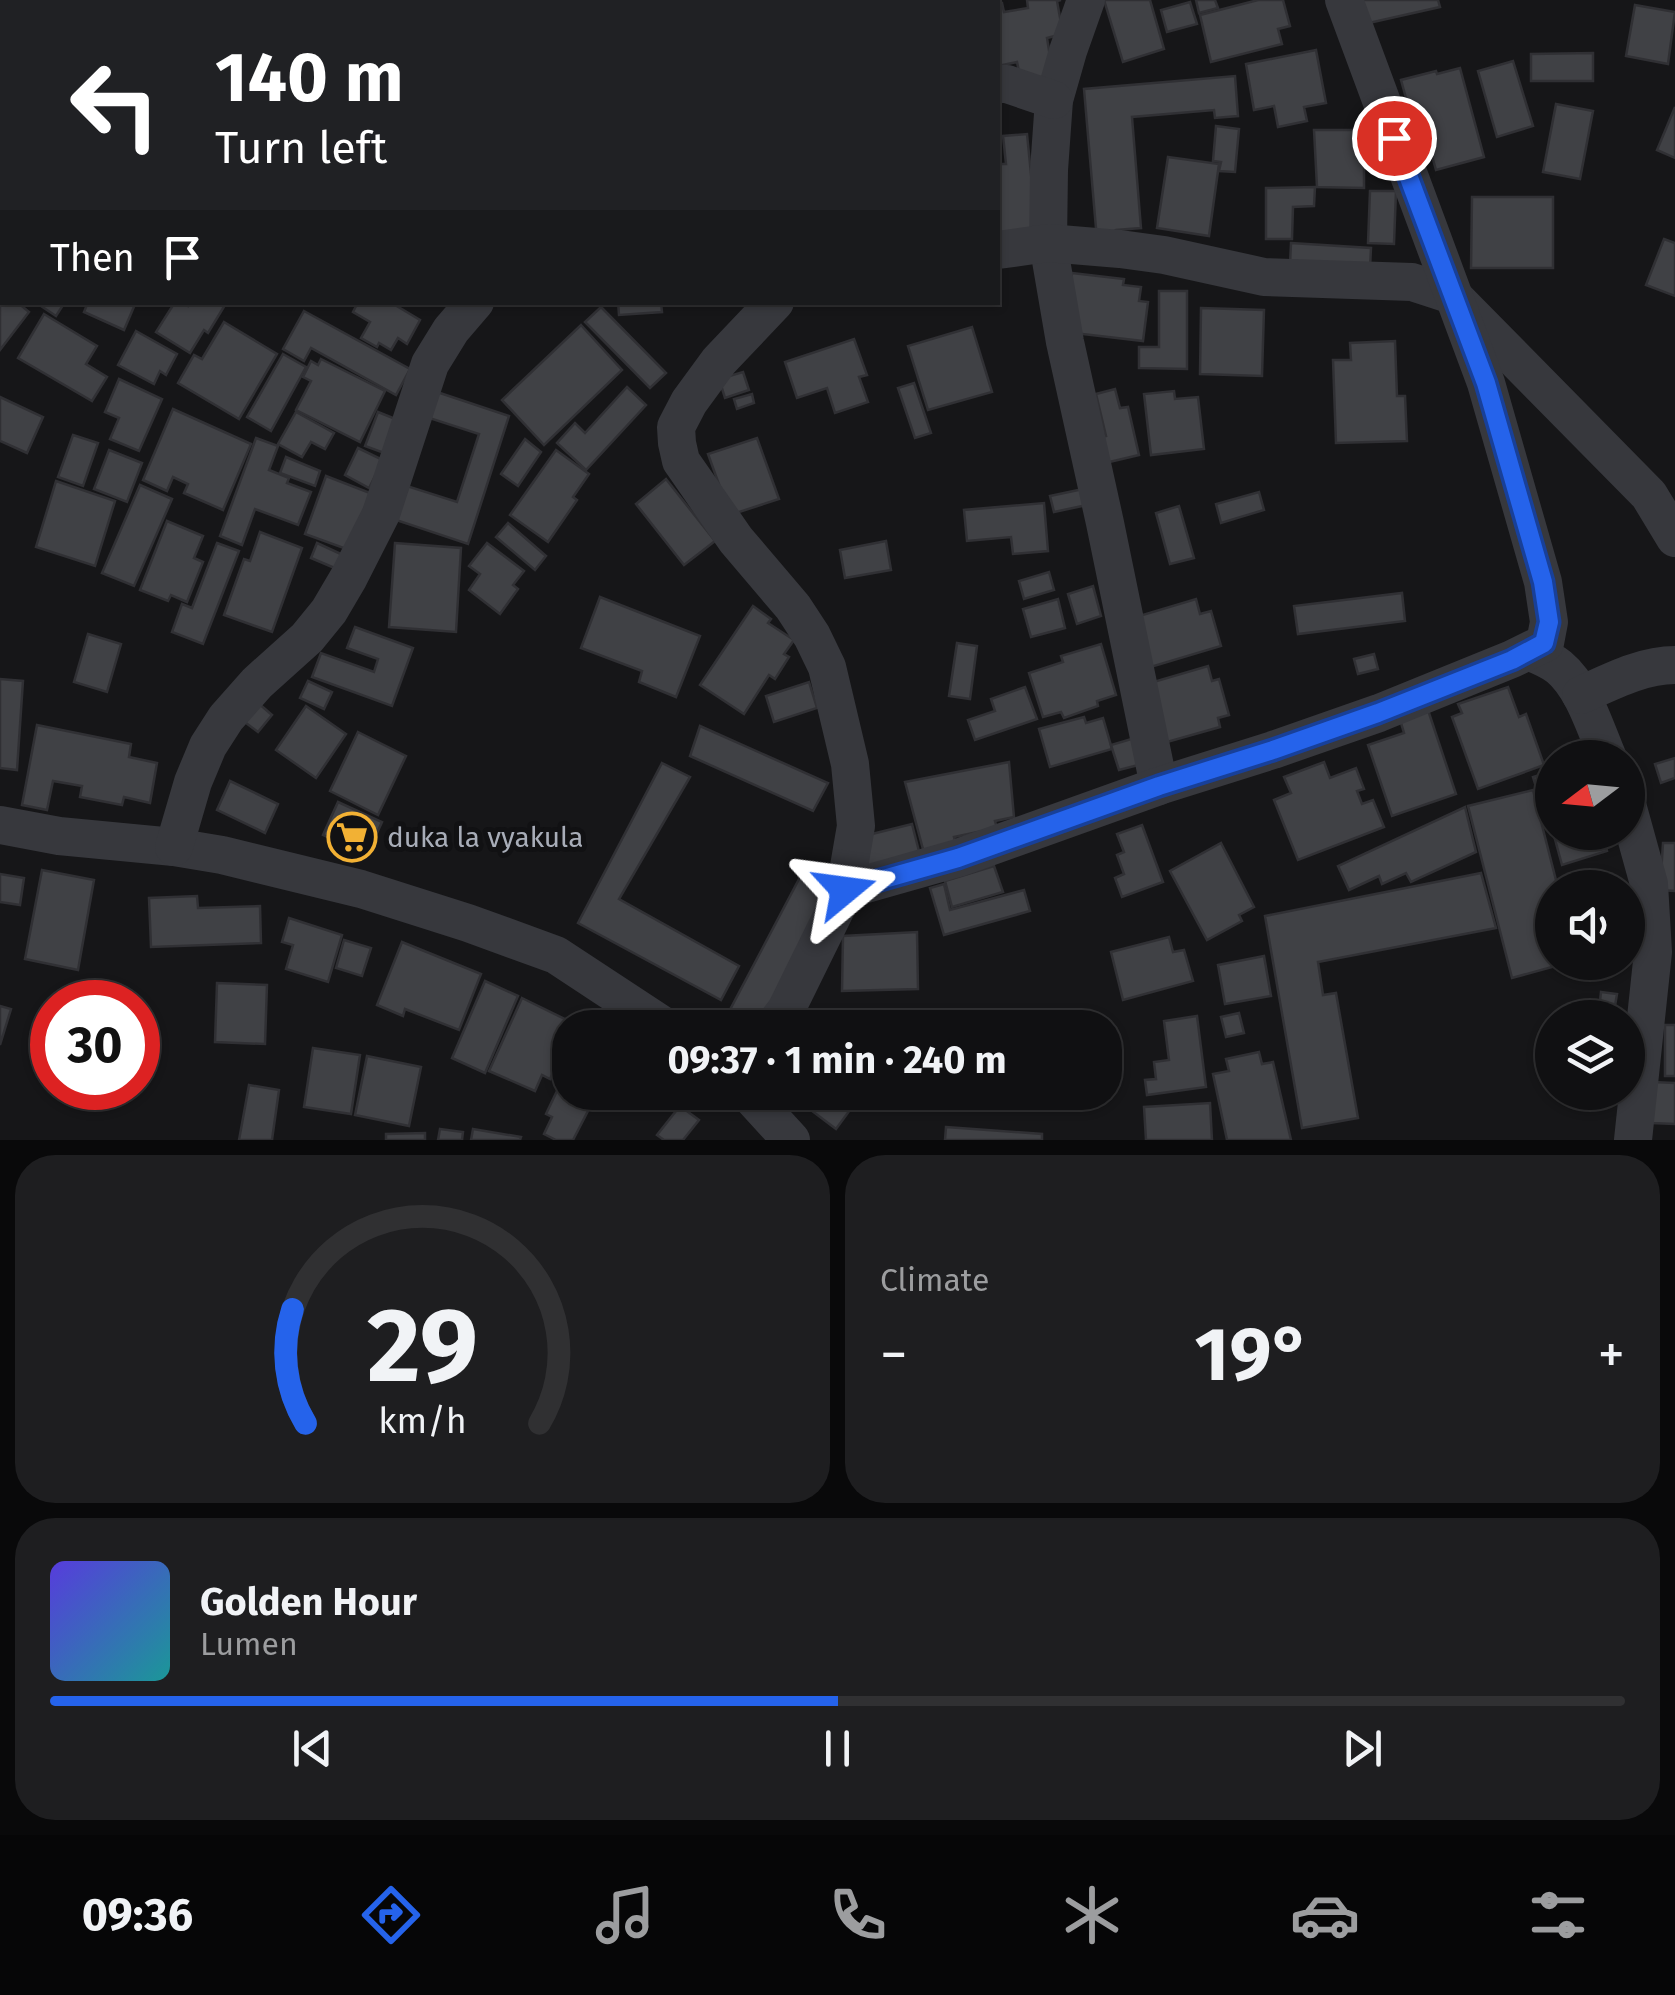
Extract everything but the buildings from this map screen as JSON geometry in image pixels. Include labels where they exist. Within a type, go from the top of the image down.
[{"type":"street","points":[[1086,0],[1054,100],[1048,242],[1065,342],[1159,786]]},
{"type":"street","points":[[845,890],[958,858],[1378,713],[1544,643],[1549,622],[1543,582],[1486,383],[1344,0]]},
{"type":"street","points":[[1000,84],[1054,100]]},
{"type":"street","points":[[1000,250],[1048,242],[1120,249],[1264,278],[1412,282],[1452,295],[1649,495],[1675,538]]},
{"type":"street","points":[[174,847],[208,746],[226,718],[257,683],[308,638],[349,577],[381,514],[430,364],[472,305]]},
{"type":"street","points":[[771,305],[718,361],[676,426],[681,461],[736,540],[793,607],[812,636],[827,667],[850,764],[856,826],[845,890],[786,1010]]},
{"type":"street","points":[[1530,652],[1554,663],[1568,675],[1600,740]]},
{"type":"street","points":[[1580,695],[1627,675],[1661,665],[1675,666]]},
{"type":"street","points":[[0,825],[222,855],[361,889],[556,955],[640,1010]]},
{"type":"street","points":[[1633,1140],[1653,952],[1649,884],[1640,850]]},
{"type":"street","points":[[764,1110],[791,1140]]},
{"type":"place","name":"duka la vyakula","points":[[352,837]]},
{"type":"route","points":[[845,890],[958,858],[1378,713],[1512,660],[1544,643],[1549,622],[1543,582],[1486,383],[1394,138]]}]
